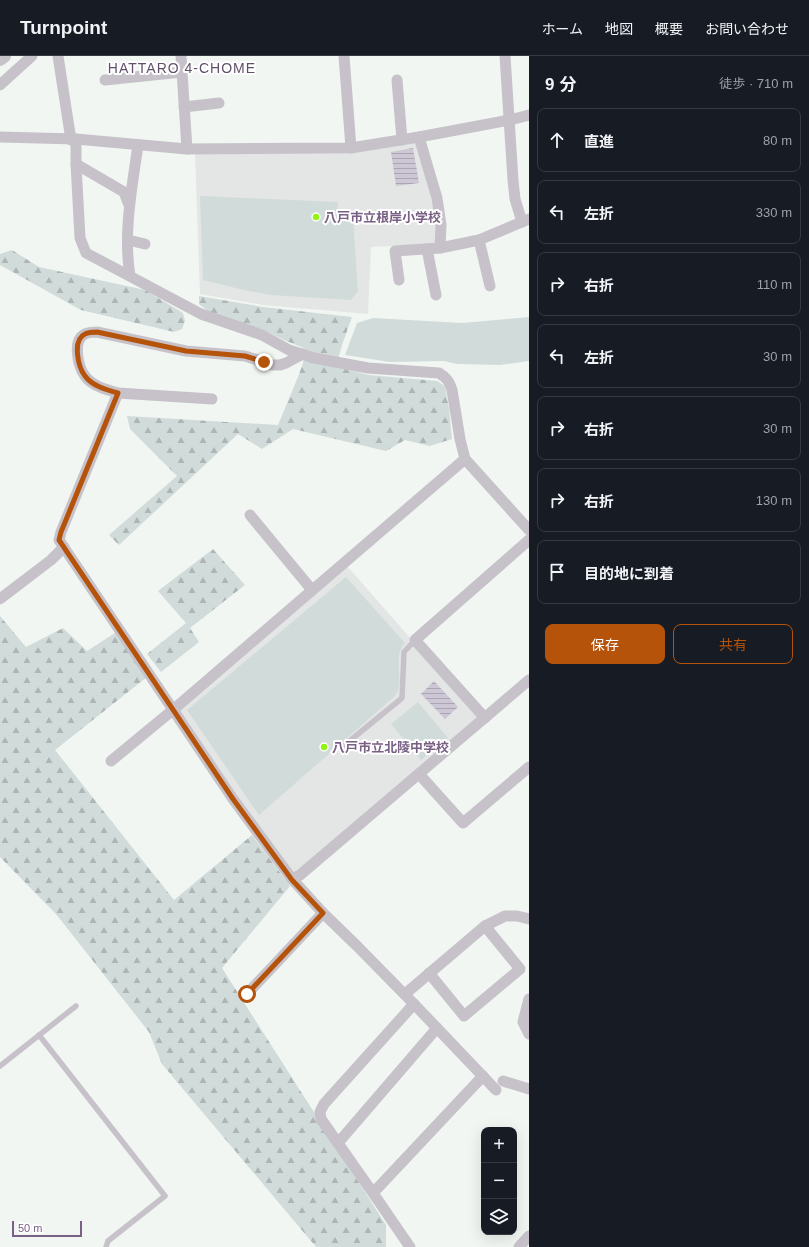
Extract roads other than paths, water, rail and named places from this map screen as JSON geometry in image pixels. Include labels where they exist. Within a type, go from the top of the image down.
[{"type":"street","points":[[0,59],[4,56]]},
{"type":"street","points":[[0,85],[32,56]]},
{"type":"street","points":[[58,56],[73,139],[76,164],[80,238],[86,253],[201,314],[262,335],[289,350],[314,358],[368,368],[439,373],[446,377],[452,390],[460,439],[465,459],[529,530]]},
{"type":"street","points":[[181,56],[187,149]]},
{"type":"street","points":[[344,56],[351,148]]},
{"type":"street","points":[[399,280],[395,251],[440,248],[479,240],[525,220],[515,199],[505,56]]},
{"type":"street","points":[[105,80],[182,72]]},
{"type":"street","points":[[397,80],[402,140]]},
{"type":"street","points":[[184,107],[219,103]]},
{"type":"street","points":[[0,137],[73,139],[187,149],[351,148],[419,137],[529,115]]},
{"type":"street","points":[[419,137],[436,198],[441,225],[440,248]]},
{"type":"street","points":[[130,276],[127,259],[130,205],[138,145]]},
{"type":"street","points":[[76,164],[124,192],[130,205]]},
{"type":"street","points":[[128,240],[145,244]]},
{"type":"street","points":[[479,240],[490,286]]},
{"type":"street","points":[[427,249],[436,295]]},
{"type":"street","points":[[212,399],[118,393],[96,385],[85,378],[79,364],[78,348],[81,338],[84,334],[97,332],[186,351],[245,356],[273,365],[286,364],[303,354]]},
{"type":"street","points":[[118,393],[59,540],[174,709],[233,799],[292,880],[323,913],[405,994],[483,1076],[499,1086],[529,1089]]},
{"type":"street","points":[[111,761],[174,709],[465,459]]},
{"type":"street","points":[[250,515],[312,590]]},
{"type":"street","points":[[485,718],[415,640],[529,540]]},
{"type":"street","points":[[1,596],[51,560],[64,547]]},
{"type":"street","points":[[292,880],[300,875],[529,680]]},
{"type":"street","points":[[419,774],[463,823],[529,767]]},
{"type":"street","points":[[247,994],[323,913]]},
{"type":"street","points":[[405,994],[485,926],[505,916],[517,916],[529,919]]},
{"type":"street","points":[[428,973],[464,1016],[520,969],[485,926]]},
{"type":"street","points":[[529,999],[523,1022],[529,1034]]},
{"type":"street","points":[[410,1247],[321,1119],[320,1112],[324,1104],[414,1004]]},
{"type":"street","points":[[338,1143],[438,1028]]},
{"type":"street","points":[[373,1193],[483,1076]]},
{"type":"street","points":[[519,1247],[529,1236]]},
{"type":"lane","points":[[341,748],[402,698],[404,652],[415,640]]},
{"type":"lane","points":[[0,1066],[76,1006]]},
{"type":"lane","points":[[39,1035],[165,1196],[108,1241],[106,1247]]},
{"type":"place","name":"八戸市立根岸小学校","points":[[316,217]]},
{"type":"place","name":"八戸市立北陵中学校","points":[[324,747]]},
{"type":"district","name":"HATTARO 4-CHOME","points":[[182,68]]}]
